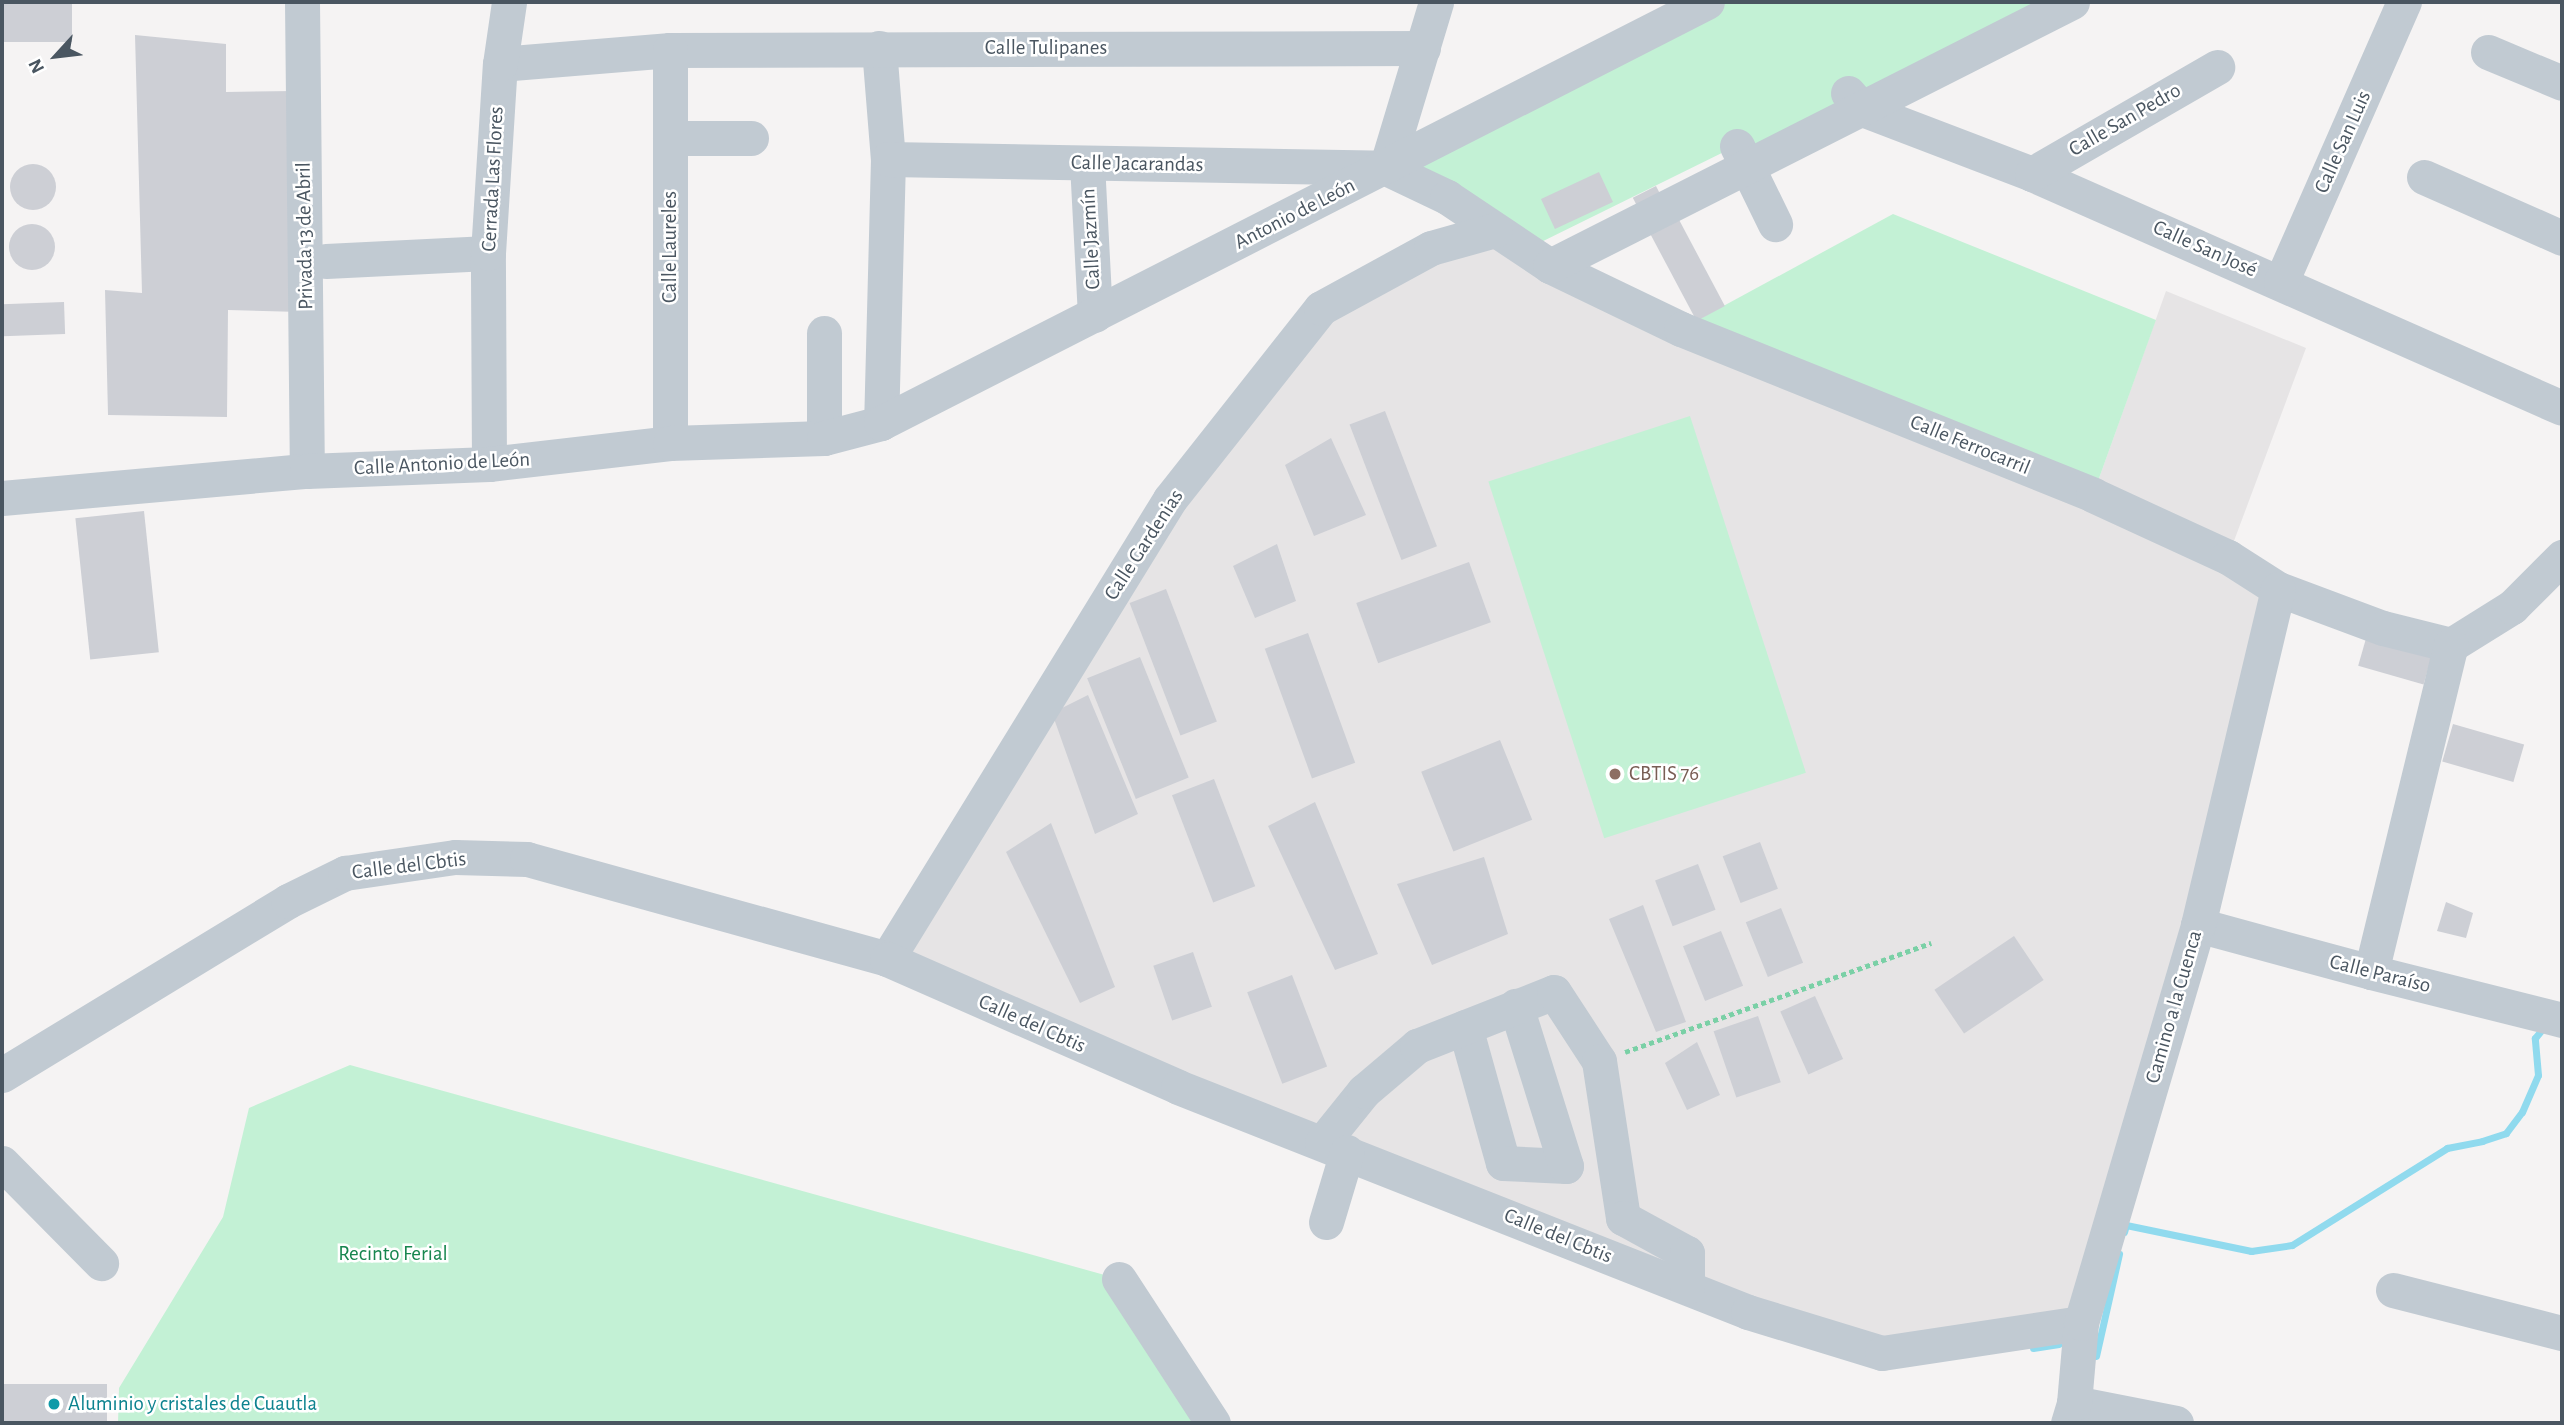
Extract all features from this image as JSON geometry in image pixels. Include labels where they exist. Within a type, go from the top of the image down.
[{"type":"street","name":"Privada 13 de Abril","points":[[302,2],[307,471]]},
{"type":"street","name":"Cerrada Las Flores","points":[[489,464],[488,253],[500,64],[509,2]]},
{"type":"street","points":[[1386,168],[1436,2]]},
{"type":"street","name":"Antonio de León","points":[[881,423],[1386,168],[1707,2]]},
{"type":"street","points":[[1855,101],[2025,2]]},
{"type":"street","points":[[1537,258],[1855,101],[2072,2]]},
{"type":"street","name":"Calle San Luis","points":[[2281,282],[2404,2]]},
{"type":"street","points":[[879,48],[888,159],[881,423]]},
{"type":"street","name":"Calle Tulipanes","points":[[670,50],[1423,48]]},
{"type":"street","points":[[500,64],[670,50]]},
{"type":"street","name":"Calle Laureles","points":[[670,50],[670,443]]},
{"type":"street","points":[[2488,52],[2562,83]]},
{"type":"street","name":"Calle San Pedro","points":[[2032,174],[2217,67]]},
{"type":"street","name":"Calle San José","points":[[1855,101],[2281,282],[2562,408]]},
{"type":"street","points":[[670,138],[751,138]]},
{"type":"street","points":[[1742,156],[1775,224]]},
{"type":"street","name":"Calle Jacarandas","points":[[888,159],[1386,168]]},
{"type":"street","name":"Calle Jazmín","points":[[1087,163],[1094,316]]},
{"type":"street","name":"Calle Ferrocarril","points":[[1386,168],[1447,197],[1537,258],[1681,329],[2093,495],[2228,557],[2278,589],[2383,628],[2451,645]]},
{"type":"street","points":[[2424,177],[2562,239]]},
{"type":"street","name":"Calle Gardenias","points":[[887,959],[1170,499],[1321,308],[1431,248],[1495,230]]},
{"type":"street","points":[[326,261],[488,253]]},
{"type":"street","points":[[824,333],[824,438]]},
{"type":"street","name":"Calle Antonio de León","points":[[2,498],[307,471],[489,464],[670,443],[824,438],[881,423]]},
{"type":"street","points":[[2371,972],[2451,645],[2512,607],[2562,557]]},
{"type":"street","name":"Camino a la Cuenca","points":[[2071,1413],[2081,1323],[2198,925],[2278,589]]},
{"type":"street","name":"Calle del Cbtis","points":[[2,1075],[288,901],[345,873],[456,857],[527,859],[887,959],[1178,1087],[1748,1312],[1882,1353],[2081,1323]]},
{"type":"street","name":"Calle Paraíso","points":[[2198,925],[2562,1020]]},
{"type":"street","points":[[1326,1223],[1334,1148],[1364,1091],[1416,1046],[1553,992],[1599,1061],[1623,1218],[1687,1253],[1688,1287]]},
{"type":"street","points":[[1465,1027],[1503,1163],[1566,1166],[1516,1006]]},
{"type":"street","points":[[2,1163],[101,1263]]},
{"type":"street","points":[[1119,1279],[1213,1423]]},
{"type":"street","points":[[2393,1290],[2562,1333]]},
{"type":"street","points":[[2071,1413],[2176,1423]]},
{"type":"path","points":[[1599,1061],[1931,943]]},
{"type":"shaded area","name":"CBTIS 76","points":[[1502,232],[2093,495],[2166,291],[2306,348],[2228,557],[2278,589],[2081,1323],[1882,1353],[887,959],[1151,531],[1321,308]]},
{"type":"green space","points":[[1707,2],[2072,2],[1747,166],[1736,146],[1525,250],[1386,168]]},
{"type":"green space","points":[[1893,214],[2156,320],[2093,495],[1681,329]]},
{"type":"green space","points":[[1690,416],[1806,773],[1604,838],[1488,482]]},
{"type":"green space","name":"Recinto Ferial","points":[[350,1065],[1119,1279],[1213,1423],[118,1423],[119,1388],[223,1217],[249,1108]]},
{"type":"building","points":[[2,2],[72,2],[72,42],[2,42]]},
{"type":"building","points":[[135,35],[226,44],[226,92],[295,91],[300,312],[228,310],[227,417],[108,415],[105,290],[142,293]]},
{"type":"building","points":[[33,164],[49,171],[56,187],[49,203],[33,210],[17,203],[10,187],[17,171]]},
{"type":"building","points":[[1599,172],[1613,202],[1555,229],[1541,199]]},
{"type":"building","points":[[1656,186],[1666,206],[1643,217],[1633,198]]},
{"type":"building","points":[[1677,216],[1725,306],[1697,321],[1649,231]]},
{"type":"building","points":[[32,224],[48,231],[55,247],[48,263],[32,270],[16,263],[9,247],[16,231]]},
{"type":"building","points":[[64,302],[65,334],[3,336],[2,304]]},
{"type":"building","points":[[1385,411],[1437,546],[1401,560],[1350,425]]},
{"type":"building","points":[[1331,438],[1366,515],[1314,536],[1285,465]]},
{"type":"building","points":[[144,511],[159,652],[90,659],[75,518]]},
{"type":"building","points":[[1277,544],[1296,601],[1255,618],[1233,566]]},
{"type":"building","points":[[1469,562],[1491,622],[1378,663],[1356,603]]},
{"type":"building","points":[[1166,589],[1217,722],[1180,736],[1130,603]]},
{"type":"building","points":[[1308,633],[1355,763],[1312,778],[1265,649]]},
{"type":"building","points":[[2367,635],[2432,654],[2424,685],[2358,666]]},
{"type":"building","points":[[1140,657],[1189,778],[1136,799],[1087,678]]},
{"type":"building","points":[[1088,695],[1138,814],[1095,834],[1052,713]]},
{"type":"building","points":[[2453,724],[2524,744],[2513,782],[2442,761]]},
{"type":"building","points":[[1500,740],[1532,820],[1453,852],[1421,772]]},
{"type":"building","points":[[1214,779],[1255,886],[1213,902],[1172,795]]},
{"type":"building","points":[[1315,802],[1378,954],[1335,970],[1268,826]]},
{"type":"building","points":[[1051,823],[1115,987],[1080,1003],[1006,852]]},
{"type":"building","points":[[1760,842],[1778,889],[1741,903],[1723,856]]},
{"type":"building","points":[[1484,857],[1508,934],[1432,965],[1397,884]]},
{"type":"building","points":[[1698,864],[1716,910],[1673,926],[1655,880]]},
{"type":"building","points":[[2446,902],[2473,913],[2466,938],[2437,931]]},
{"type":"building","points":[[1643,905],[1686,1022],[1656,1032],[1609,919]]},
{"type":"building","points":[[1781,908],[1803,963],[1768,977],[1746,922]]},
{"type":"building","points":[[1721,931],[1743,986],[1705,1001],[1683,946]]},
{"type":"building","points":[[2014,936],[2044,980],[1964,1034],[1934,990]]},
{"type":"building","points":[[1193,952],[1212,1007],[1172,1021],[1153,966]]},
{"type":"building","points":[[1292,975],[1327,1066],[1282,1084],[1247,992]]},
{"type":"building","points":[[1815,996],[1843,1059],[1808,1074],[1780,1011]]},
{"type":"building","points":[[1758,1016],[1781,1082],[1736,1097],[1714,1031]]},
{"type":"building","points":[[1697,1042],[1720,1095],[1687,1110],[1665,1063]]},
{"type":"building","name":"Aluminio y cristales de Cuautla","points":[[2,1384],[107,1384],[107,1423],[2,1423]]},
{"type":"waterway","points":[[2124,1232],[2126,1225],[2251,1251],[2292,1245],[2447,1148],[2506,1133],[2522,1112],[2538,1075],[2535,1038],[2544,1027]]},
{"type":"waterway","points":[[2096,1356],[2119,1254]]},
{"type":"waterway","points":[[2033,1348],[2059,1344]]},
{"type":"place","name":"CBTIS 76","points":[[1615,774]]},
{"type":"place","name":"Aluminio y cristales de Cuautla","points":[[54,1404]]}]
